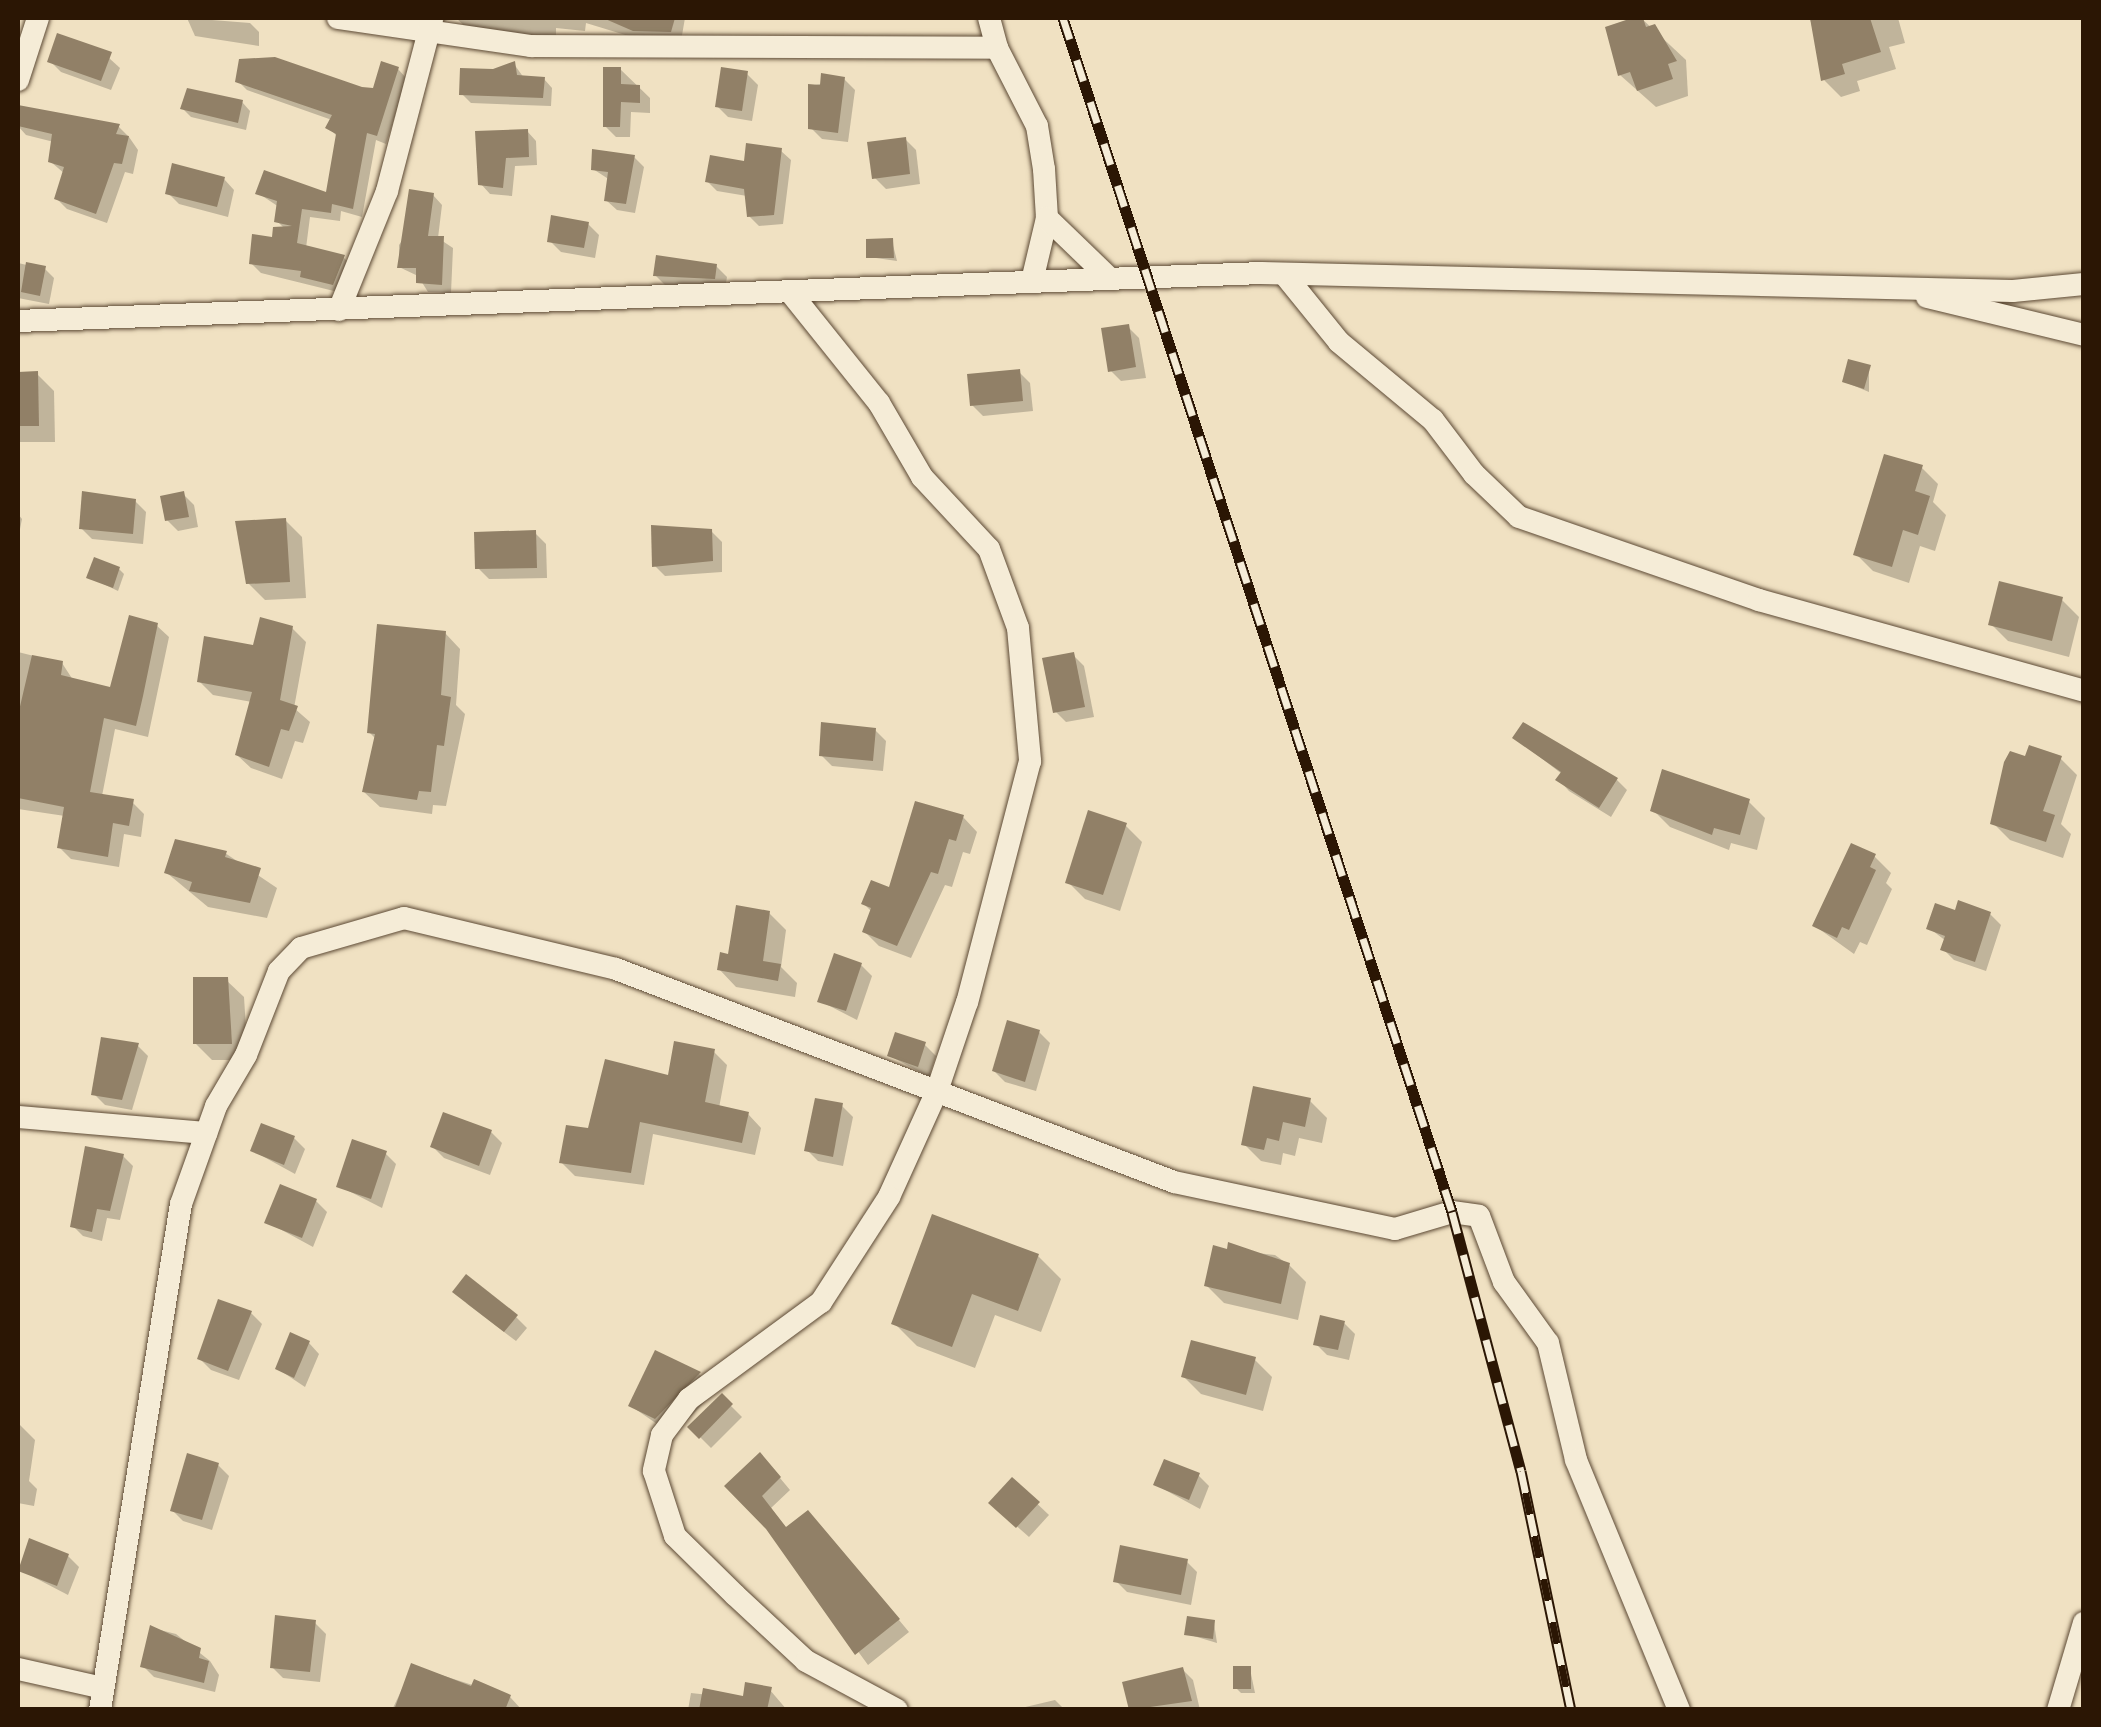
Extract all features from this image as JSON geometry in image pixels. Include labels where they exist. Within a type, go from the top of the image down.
[{"type":"street","points":[[18,80],[38,18]]},
{"type":"street","points":[[338,18],[432,24],[532,46],[997,48]]},
{"type":"street","points":[[989,18],[997,48],[1036,126],[1047,218],[1032,280]]},
{"type":"street","points":[[340,310],[387,191],[432,24]]},
{"type":"street","points":[[1047,218],[1108,277]]},
{"type":"street","points":[[18,321],[1108,277],[1284,274],[2012,291],[2084,284]]},
{"type":"street","points":[[1284,274],[1339,342],[1433,420],[1474,474],[1520,517],[1758,600],[2084,692]]},
{"type":"street","points":[[1896,288],[2084,335]]},
{"type":"street","points":[[790,292],[879,403],[922,477],[989,549],[1018,628],[1030,761],[1022,814],[938,1091],[889,1197],[839,1282],[822,1302],[727,1365],[689,1399],[662,1435],[654,1471],[676,1536],[735,1595],[806,1662],[897,1710]]},
{"type":"street","points":[[18,1668],[102,1699],[181,1204],[206,1133],[278,971],[301,948],[326,936],[404,918],[616,969],[1174,1182],[1378,1227],[1395,1228],[1463,1210],[1479,1216],[1504,1282],[1548,1343],[1576,1460],[1680,1710]]},
{"type":"street","points":[[18,1117],[206,1133]]},
{"type":"street","points":[[2058,1710],[2084,1623]]},
{"type":"building","points":[[603,18],[675,18],[671,32],[633,31]]},
{"type":"building","points":[[1643,18],[1646,27],[1655,24],[1677,61],[1668,64],[1673,79],[1637,91],[1630,72],[1618,76],[1605,27]]},
{"type":"building","points":[[1810,18],[1870,18],[1881,52],[1842,64],[1845,74],[1821,81]]},
{"type":"building","points":[[57,33],[112,52],[101,81],[47,62]]},
{"type":"building","points":[[275,57],[373,88],[381,61],[399,67],[377,136],[367,133],[353,209],[332,204],[331,213],[302,209],[297,243],[345,255],[333,285],[300,277],[301,271],[249,264],[252,234],[272,237],[273,227],[292,226],[274,222],[277,201],[255,194],[264,170],[326,192],[336,134],[325,128],[332,115],[235,82],[239,59]]},
{"type":"building","points":[[515,61],[517,75],[545,77],[543,98],[459,95],[460,68],[493,69]]},
{"type":"building","points":[[603,67],[621,67],[621,84],[640,85],[640,103],[621,102],[620,127],[603,127]]},
{"type":"building","points":[[721,67],[748,71],[742,111],[715,107]]},
{"type":"building","points":[[821,73],[845,77],[838,133],[808,129],[808,84],[820,85]]},
{"type":"building","points":[[187,88],[243,100],[238,123],[180,109]]},
{"type":"building","points":[[18,105],[120,124],[116,134],[129,136],[122,164],[114,163],[96,214],[54,199],[64,167],[48,162],[52,134],[18,126]]},
{"type":"building","points":[[528,129],[529,157],[506,158],[503,188],[478,185],[475,131]]},
{"type":"building","points":[[906,137],[910,174],[872,179],[867,142]]},
{"type":"building","points":[[746,143],[782,148],[774,215],[747,217],[744,189],[705,182],[710,155],[744,161]]},
{"type":"building","points":[[592,149],[635,155],[626,204],[604,201],[608,172],[591,170]]},
{"type":"building","points":[[172,163],[225,177],[217,207],[165,194]]},
{"type":"building","points":[[409,189],[434,193],[428,236],[444,236],[442,285],[416,283],[416,268],[397,268]]},
{"type":"building","points":[[551,215],[589,222],[584,248],[547,242]]},
{"type":"building","points":[[893,238],[894,258],[866,258],[866,239]]},
{"type":"building","points":[[656,255],[717,264],[715,279],[653,276]]},
{"type":"building","points":[[26,262],[46,266],[40,296],[21,292]]},
{"type":"building","points":[[1129,324],[1136,367],[1108,372],[1101,328]]},
{"type":"building","points":[[1848,359],[1871,365],[1864,389],[1842,382]]},
{"type":"building","points":[[1020,369],[1023,401],[970,406],[967,374]]},
{"type":"building","points":[[38,371],[39,426],[18,426],[18,372]]},
{"type":"building","points":[[1884,454],[1923,465],[1915,491],[1930,496],[1918,535],[1903,530],[1892,567],[1853,555]]},
{"type":"building","points":[[82,491],[136,499],[133,534],[79,529]]},
{"type":"building","points":[[184,491],[189,517],[165,521],[160,496]]},
{"type":"building","points":[[286,518],[290,582],[246,584],[235,521]]},
{"type":"building","points":[[651,525],[712,529],[713,561],[652,567]]},
{"type":"building","points":[[536,530],[537,568],[475,569],[474,532]]},
{"type":"building","points":[[94,557],[120,567],[113,588],[86,578]]},
{"type":"building","points":[[1999,581],[2063,597],[2052,641],[1988,625]]},
{"type":"building","points":[[129,615],[158,623],[143,696],[136,726],[104,718],[90,792],[134,799],[129,826],[113,823],[108,857],[57,848],[64,807],[18,798],[18,715],[32,655],[63,661],[61,675],[110,687]]},
{"type":"building","points":[[260,617],[293,626],[280,700],[298,706],[289,731],[281,729],[269,767],[235,755],[252,692],[197,682],[204,636],[253,645]]},
{"type":"building","points":[[377,624],[446,631],[441,695],[451,697],[444,746],[437,745],[431,792],[419,791],[417,800],[362,792],[375,734],[367,733]]},
{"type":"building","points":[[1074,652],[1085,707],[1053,713],[1042,658]]},
{"type":"building","points":[[821,722],[876,728],[873,761],[819,756]]},
{"type":"building","points":[[1523,722],[1618,778],[1599,808],[1555,780],[1561,772],[1512,738]]},
{"type":"building","points":[[2029,745],[2062,756],[2043,811],[2055,815],[2046,842],[1990,824],[2004,762],[2010,751],[2025,756]]},
{"type":"building","points":[[1662,769],[1750,799],[1740,835],[1714,828],[1712,835],[1650,811]]},
{"type":"building","points":[[915,801],[964,815],[956,841],[949,839],[938,874],[931,872],[897,946],[862,932],[871,908],[861,904],[871,880],[889,887]]},
{"type":"building","points":[[1088,810],[1127,823],[1103,895],[1065,883]]},
{"type":"building","points":[[175,839],[227,851],[225,857],[261,868],[250,903],[189,891],[192,882],[164,873]]},
{"type":"building","points":[[1851,843],[1876,854],[1870,867],[1876,870],[1849,930],[1842,927],[1837,938],[1812,926]]},
{"type":"building","points":[[1958,900],[1991,912],[1975,962],[1940,950],[1945,936],[1926,929],[1935,903],[1955,910]]},
{"type":"building","points":[[736,905],[770,911],[763,961],[781,964],[778,981],[717,970],[720,952],[728,954]]},
{"type":"building","points":[[834,953],[862,963],[846,1011],[817,1002]]},
{"type":"building","points":[[193,977],[228,977],[232,1044],[193,1044]]},
{"type":"building","points":[[1007,1020],[1040,1030],[1025,1082],[992,1071]]},
{"type":"building","points":[[895,1032],[926,1042],[918,1067],[887,1056]]},
{"type":"building","points":[[101,1037],[139,1043],[122,1100],[91,1095]]},
{"type":"building","points":[[674,1041],[715,1049],[705,1102],[749,1112],[742,1143],[640,1122],[631,1173],[559,1163],[566,1125],[588,1128],[605,1059],[668,1075]]},
{"type":"building","points":[[1253,1086],[1311,1098],[1305,1127],[1283,1122],[1279,1141],[1267,1138],[1264,1150],[1241,1145]]},
{"type":"building","points":[[815,1098],[843,1103],[833,1157],[804,1151]]},
{"type":"building","points":[[443,1112],[492,1130],[479,1166],[430,1147]]},
{"type":"building","points":[[261,1123],[295,1136],[284,1165],[250,1151]]},
{"type":"building","points":[[352,1139],[387,1151],[371,1199],[336,1187]]},
{"type":"building","points":[[85,1146],[124,1154],[110,1211],[97,1209],[92,1232],[70,1227]]},
{"type":"building","points":[[280,1184],[317,1199],[302,1238],[264,1223]]},
{"type":"building","points":[[932,1214],[1039,1254],[1018,1311],[972,1294],[952,1347],[891,1324]]},
{"type":"building","points":[[1228,1242],[1290,1263],[1281,1304],[1204,1286],[1213,1245],[1227,1249]]},
{"type":"building","points":[[466,1274],[518,1315],[504,1332],[452,1292]]},
{"type":"building","points":[[218,1299],[252,1311],[228,1371],[197,1359]]},
{"type":"building","points":[[1320,1315],[1345,1321],[1338,1350],[1313,1345]]},
{"type":"building","points":[[290,1332],[310,1341],[294,1378],[275,1369]]},
{"type":"building","points":[[1191,1340],[1256,1357],[1246,1395],[1181,1377]]},
{"type":"building","points":[[655,1350],[701,1372],[655,1419],[628,1406]]},
{"type":"building","points":[[722,1393],[733,1404],[699,1439],[687,1427]]},
{"type":"building","points":[[760,1452],[781,1477],[762,1496],[786,1527],[808,1510],[900,1619],[855,1655],[766,1529],[724,1486]]},
{"type":"building","points":[[187,1453],[219,1463],[202,1520],[170,1511]]},
{"type":"building","points":[[1164,1459],[1200,1473],[1189,1500],[1153,1485]]},
{"type":"building","points":[[1012,1477],[1040,1502],[1016,1528],[988,1503]]},
{"type":"building","points":[[29,1538],[69,1554],[57,1586],[18,1571]]},
{"type":"building","points":[[1120,1545],[1188,1559],[1181,1595],[1113,1582]]},
{"type":"building","points":[[275,1615],[316,1620],[310,1672],[270,1668]]},
{"type":"building","points":[[1187,1616],[1215,1620],[1213,1639],[1184,1635]]},
{"type":"building","points":[[150,1625],[201,1648],[199,1658],[209,1661],[204,1683],[140,1667]]},
{"type":"building","points":[[411,1663],[471,1686],[474,1679],[511,1695],[505,1710],[394,1710]]},
{"type":"building","points":[[1233,1666],[1251,1666],[1251,1689],[1233,1689]]},
{"type":"building","points":[[1183,1667],[1192,1701],[1129,1710],[1122,1682]]},
{"type":"building","points":[[745,1682],[772,1687],[767,1710],[699,1710],[703,1688],[743,1696]]},
{"type":"railway","points":[[1063,18],[1452,1212],[1521,1471],[1571,1710]]}]
